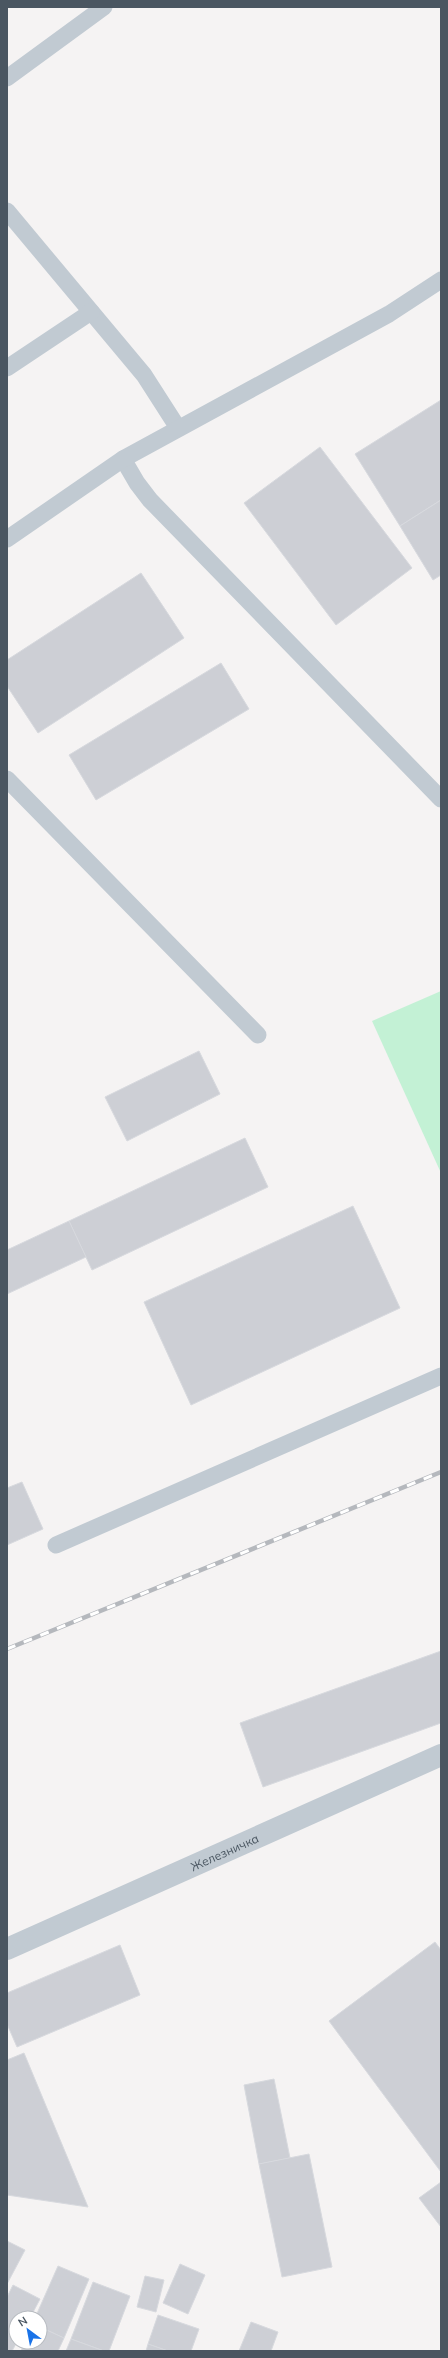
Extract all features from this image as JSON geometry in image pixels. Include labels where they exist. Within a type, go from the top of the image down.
[{"type":"street","name":"Железничка","points":[[7,1949],[441,1755]]},
{"type":"lane","points":[[7,78],[104,7]]},
{"type":"lane","points":[[7,211],[144,375],[178,428]]},
{"type":"lane","points":[[7,539],[123,459],[389,314],[441,280]]},
{"type":"lane","points":[[7,368],[91,312]]},
{"type":"lane","points":[[123,459],[137,483],[150,500],[441,799]]},
{"type":"lane","points":[[7,779],[258,1035]]},
{"type":"lane","points":[[56,1545],[441,1376]]},
{"type":"green space","points":[[441,991],[441,1173],[372,1021]]},
{"type":"building","points":[[441,400],[441,500],[400,526],[355,454]]},
{"type":"building","points":[[320,447],[412,568],[336,625],[244,503]]},
{"type":"building","points":[[441,500],[441,575],[433,580],[400,526]]},
{"type":"building","points":[[141,573],[184,638],[38,733],[7,686],[7,660]]},
{"type":"building","points":[[221,663],[249,709],[96,800],[69,755]]},
{"type":"building","points":[[199,1051],[220,1094],[127,1141],[105,1097]]},
{"type":"building","points":[[245,1138],[268,1187],[92,1270],[69,1221]]},
{"type":"building","points":[[353,1206],[400,1308],[191,1405],[144,1302]]},
{"type":"building","points":[[69,1221],[86,1257],[7,1294],[7,1250]]},
{"type":"building","points":[[22,1482],[43,1529],[7,1545],[7,1488]]},
{"type":"building","points":[[441,1651],[441,1723],[263,1787],[240,1723]]},
{"type":"building","points":[[435,1942],[441,1950],[441,2172],[329,2021]]},
{"type":"building","points":[[120,1945],[140,1995],[17,2047],[7,2024],[7,1993]]},
{"type":"building","points":[[24,2053],[88,2207],[7,2195],[7,2060]]},
{"type":"building","points":[[274,2079],[290,2158],[259,2164],[244,2085]]},
{"type":"building","points":[[309,2154],[332,2267],[282,2277],[259,2164]]},
{"type":"building","points":[[441,2182],[441,2227],[419,2198]]},
{"type":"building","points":[[7,2241],[25,2250],[7,2284]]},
{"type":"building","points":[[180,2264],[205,2275],[188,2314],[163,2303]]},
{"type":"building","points":[[58,2266],[89,2279],[64,2338],[48,2331],[48,2310],[39,2310]]},
{"type":"building","points":[[145,2276],[164,2280],[156,2312],[137,2307]]},
{"type":"building","points":[[93,2282],[130,2296],[109,2351],[104,2351],[71,2339]]},
{"type":"building","points":[[13,2285],[40,2299],[34,2310],[8,2310],[8,2350],[12,2351],[7,2351],[7,2297]]},
{"type":"building","points":[[158,2315],[199,2329],[191,2351],[168,2351],[148,2344]]},
{"type":"building","points":[[251,2322],[278,2332],[271,2351],[239,2351]]},
{"type":"building","points":[[48,2331],[64,2338],[58,2351],[21,2351],[48,2350]]},
{"type":"building","points":[[71,2339],[104,2351],[66,2351]]},
{"type":"building","points":[[148,2344],[168,2351],[146,2351]]},
{"type":"railway","points":[[7,1649],[441,1472]]}]
